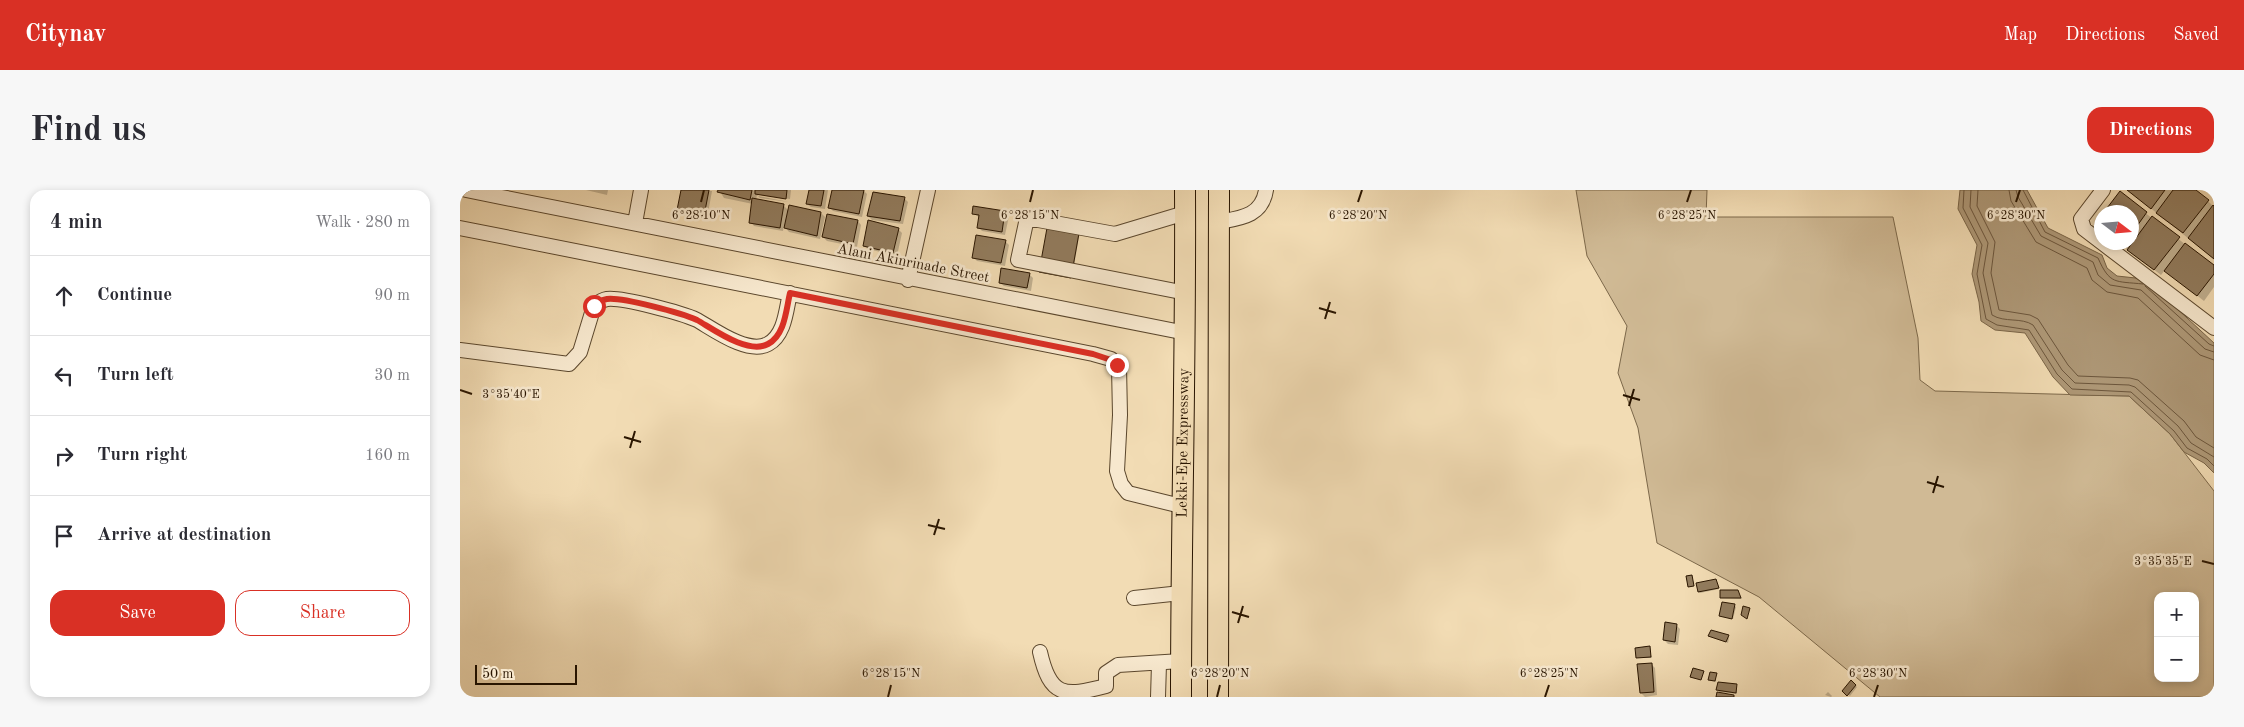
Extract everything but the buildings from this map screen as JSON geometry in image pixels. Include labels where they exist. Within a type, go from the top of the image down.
[{"type":"highway","name":"Lekki-Epe Expressway","points":[[1181,697],[1181,506],[1186,333],[1185,190]]},
{"type":"highway","points":[[1218,697],[1220,190]]},
{"type":"street","name":"Alani Akinrinade Street","points":[[466,190],[635,222],[908,280],[1186,333]]},
{"type":"street","points":[[635,222],[641,190]]},
{"type":"street","points":[[908,280],[928,190]]},
{"type":"street","points":[[1219,222],[1246,217],[1256,212],[1266,190]]},
{"type":"street","points":[[2103,190],[2080,219],[2084,229],[2214,328]]},
{"type":"street","points":[[1185,213],[1115,234],[1027,218],[1018,260],[1186,293]]},
{"type":"street","points":[[460,228],[1093,354],[1111,360],[1120,368],[1117,471],[1121,484],[1128,493],[1181,506]]},
{"type":"street","points":[[460,350],[569,364],[580,352],[594,306],[599,301],[606,299],[620,299],[695,320],[712,330],[744,344],[758,346],[767,344],[781,331],[790,293]]},
{"type":"street","points":[[1134,598],[1181,593]]},
{"type":"street","points":[[1040,652],[1044,674],[1058,691],[1077,694],[1108,692],[1106,673],[1112,667],[1118,665],[1159,664],[1181,661]]},
{"type":"street","points":[[1158,697],[1159,664]]},
{"type":"shaded area","points":[[1576,190],[1707,190],[1706,217],[1893,217],[1918,338],[1920,380],[1935,391],[2129,396],[2170,434],[2214,491],[2214,697],[1880,697],[1759,597],[1657,543],[1638,428],[1618,373],[1627,326],[1587,256]]},
{"type":"water","points":[[1960,190],[2027,190],[2048,228],[2102,255],[2107,268],[2117,276],[2145,279],[2214,343],[2214,473],[2204,463],[2184,452],[2170,434],[2129,396],[2070,395],[2053,377],[2025,333],[1995,330],[1981,321],[1979,302],[1972,274],[1977,245],[1958,209]]},
{"type":"route","points":[[594,306],[599,301],[606,299],[620,299],[681,315],[744,344],[758,346],[767,344],[781,331],[790,293],[1093,354],[1111,360],[1117,365]]}]
